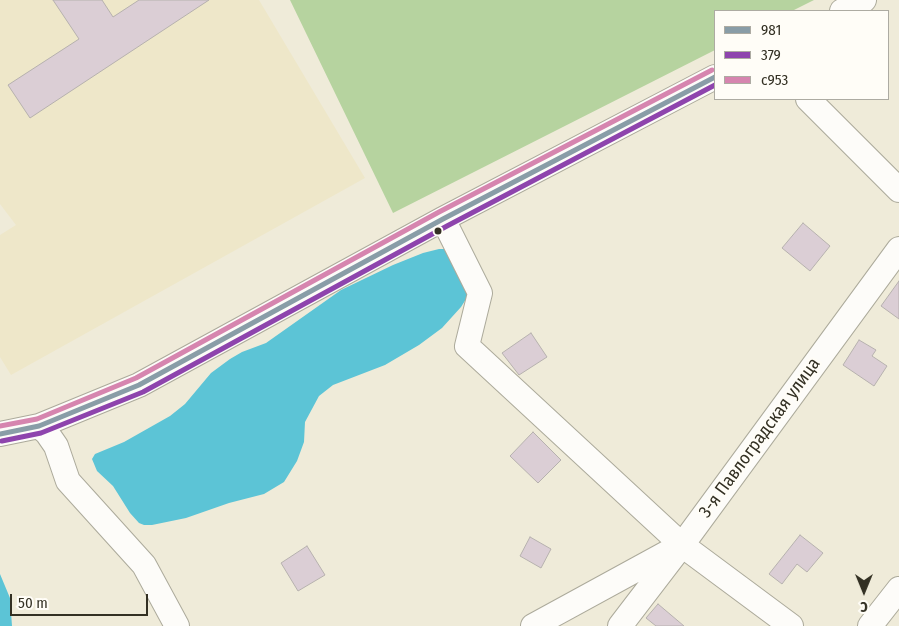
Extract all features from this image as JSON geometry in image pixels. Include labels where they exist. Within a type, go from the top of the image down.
[{"type":"street","points":[[844,10],[864,0]]},
{"type":"street","points":[[0,434],[39,426],[139,385],[443,219],[714,78]]},
{"type":"street","points":[[809,100],[899,190]]},
{"type":"street","points":[[443,219],[480,293],[467,346],[682,545],[791,626]]},
{"type":"street","name":"3-я Павлоградская улица","points":[[620,626],[682,545],[899,249]]},
{"type":"street","points":[[39,426],[47,433],[56,446],[68,481],[144,565],[177,626]]},
{"type":"street","points":[[533,626],[682,545]]},
{"type":"street","points":[[870,626],[899,589]]},
{"type":"shaded area","points":[[0,0],[259,0],[365,178],[11,375],[0,357],[0,235],[16,225],[0,204]]},
{"type":"green space","points":[[290,0],[814,0],[794,10],[714,10],[714,51],[393,213]]},
{"type":"water","points":[[439,249],[448,249],[468,296],[461,307],[442,328],[419,345],[385,365],[333,385],[319,396],[305,422],[304,442],[297,461],[284,482],[264,494],[229,503],[186,518],[144,525],[139,523],[130,513],[113,486],[97,471],[92,459],[95,454],[124,442],[170,416],[185,404],[211,373],[230,359],[242,352],[266,343],[341,290],[393,265]]},
{"type":"water","points":[[0,574],[10,598],[12,626],[0,626]]},
{"type":"building","points":[[53,0],[102,0],[113,17],[139,0],[209,0],[30,118],[8,85],[79,39]]},
{"type":"building","points":[[803,223],[830,246],[810,271],[782,248]]},
{"type":"building","points":[[899,281],[899,319],[881,306]]},
{"type":"building","points":[[531,333],[547,357],[519,375],[502,353]]},
{"type":"building","points":[[859,340],[876,350],[872,356],[887,366],[874,386],[843,365]]},
{"type":"building","points":[[533,432],[561,460],[538,483],[510,456]]},
{"type":"building","points":[[800,535],[823,553],[807,572],[797,564],[782,584],[769,574]]},
{"type":"building","points":[[530,537],[551,549],[541,568],[520,556]]},
{"type":"building","points":[[307,546],[325,575],[298,591],[281,563]]},
{"type":"building","points":[[658,604],[684,626],[656,626],[646,618]]},
{"type":"transit line","name":"с953","points":[[0,426],[37,419],[136,378],[439,212],[712,70]]},
{"type":"transit line","name":"981","points":[[0,434],[39,426],[139,385],[443,219],[714,78]]},
{"type":"transit line","name":"379","points":[[2,441],[41,433],[143,392],[447,226],[714,86]]}]
